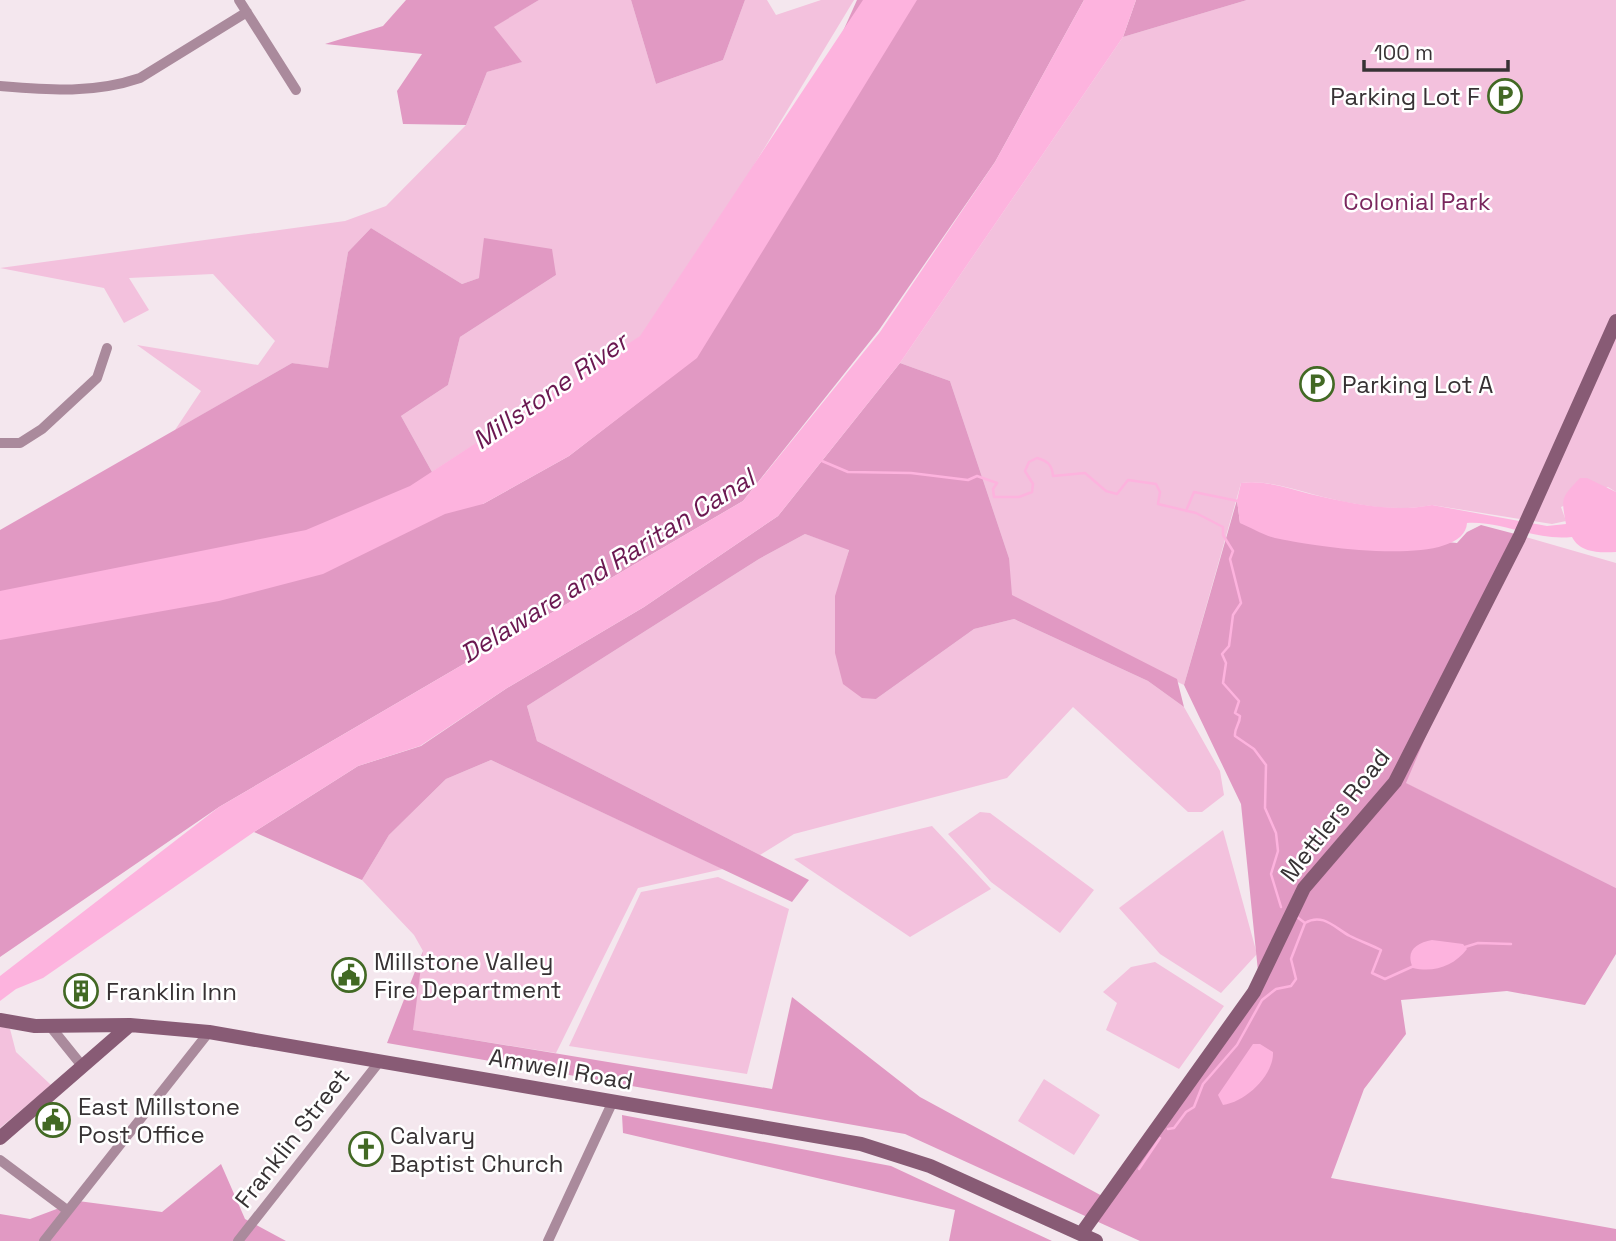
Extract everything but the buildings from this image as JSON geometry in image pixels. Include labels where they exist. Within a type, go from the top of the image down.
[{"type":"street","points":[[239,0],[296,90]]},
{"type":"street","points":[[0,86],[84,91],[121,85],[140,78],[247,12]]},
{"type":"street","name":"Mettlers Road","points":[[1081,1234],[1254,992],[1304,888],[1395,782],[1519,538],[1616,321]]},
{"type":"street","points":[[0,443],[20,443],[42,429],[97,378],[107,348]]},
{"type":"street","name":"Amwell Road","points":[[0,1020],[50,1026],[130,1025],[209,1032],[886,1150],[954,1176],[1096,1241]]},
{"type":"street","points":[[0,1138],[130,1025]]},
{"type":"street","points":[[50,1026],[83,1067]]},
{"type":"street","points":[[44,1241],[209,1032]]},
{"type":"street","name":"Franklin Street","points":[[238,1241],[380,1061]]},
{"type":"street","points":[[548,1241],[613,1101]]},
{"type":"street","points":[[0,1160],[67,1210]]},
{"type":"green space","points":[[539,0],[631,0],[656,84],[723,60],[745,0],[767,0],[776,15],[821,0],[854,0],[748,175],[641,336],[432,472],[401,416],[448,385],[460,337],[556,275],[479,278],[462,284],[371,228],[348,252],[328,369],[292,363],[175,430],[201,391],[137,345],[258,365],[275,341],[213,274],[129,278],[149,310],[124,323],[104,288],[0,268],[345,221],[386,206],[466,125],[487,72],[521,62],[493,27]]},
{"type":"green space","name":"Colonial Park","points":[[1247,0],[1616,0],[1616,492],[1608,487],[1561,507],[1566,521],[1552,524],[1432,505],[1402,508],[1372,506],[1277,485],[1241,483],[1184,685],[1002,601],[1009,558],[950,381],[900,363],[1123,37]]},
{"type":"green space","points":[[805,534],[849,549],[843,573],[876,699],[974,629],[1014,619],[1148,681],[1184,707],[1220,771],[1224,795],[1202,812],[1188,812],[1073,707],[1007,778],[794,834],[760,855],[537,741],[527,706],[759,559]]},
{"type":"green space","points":[[1519,535],[1616,563],[1616,888],[1405,783],[1468,637]]},
{"type":"green space","points":[[491,760],[723,869],[638,888],[556,1053],[412,1030],[423,951],[414,935],[362,880],[389,835],[446,779]]},
{"type":"green space","points":[[980,812],[990,813],[1094,890],[1060,933],[991,882],[948,834]]},
{"type":"green space","points":[[932,826],[991,889],[910,937],[794,859]]},
{"type":"green space","points":[[1223,830],[1257,954],[1221,993],[1160,954],[1119,908]]},
{"type":"green space","points":[[718,877],[789,909],[747,1074],[569,1046],[641,892]]},
{"type":"green space","points":[[1155,962],[1224,1006],[1179,1069],[1106,1030],[1117,1003],[1103,992],[1131,967]]},
{"type":"green space","points":[[0,1026],[10,1029],[16,1052],[51,1085],[0,1128]]},
{"type":"green space","points":[[1044,1079],[1100,1115],[1074,1155],[1018,1121]]},
{"type":"shaded area","points":[[406,0],[539,0],[494,27],[522,62],[487,72],[466,125],[403,124],[397,91],[422,54],[325,44],[383,26]]},
{"type":"shaded area","points":[[631,0],[745,0],[723,60],[656,84]]},
{"type":"shaded area","points":[[857,0],[1084,0],[995,162],[879,330],[743,501],[219,807],[0,957],[0,530],[292,363],[328,368],[348,252],[371,228],[462,284],[479,278],[484,238],[552,249],[556,275],[460,337],[448,385],[401,416],[432,472],[483,504],[569,456],[697,357]]},
{"type":"shaded area","points":[[863,0],[917,0],[697,358],[569,456],[483,504],[445,514],[323,574],[219,601],[0,640],[0,591],[306,530],[410,486],[640,336]]},
{"type":"shaded area","points":[[1084,0],[1136,0],[1123,37],[900,363],[778,516],[644,607],[507,688],[420,746],[358,766],[254,832],[43,978],[16,989],[0,1001],[0,976],[219,807],[743,501],[880,332],[995,162]]},
{"type":"shaded area","points":[[1136,0],[1247,0],[1123,37]]},
{"type":"shaded area","points":[[900,363],[950,381],[1009,558],[1012,595],[1177,679],[1184,707],[1148,681],[1014,619],[974,629],[876,699],[862,698],[843,684],[835,653],[835,596],[849,550],[805,534],[759,559],[527,706],[537,741],[809,880],[792,902],[491,760],[446,779],[389,835],[362,880],[254,832],[358,766],[421,746],[507,688],[644,607],[778,516]]},
{"type":"shaded area","points":[[1580,478],[1587,478],[1616,492],[1616,552],[1585,549],[1572,537],[1544,536],[1481,523],[1467,523],[1459,537],[1441,546],[1415,551],[1322,546],[1275,538],[1240,523],[1237,500],[1241,483],[1259,483],[1371,506],[1402,508],[1432,505],[1547,526],[1566,524],[1564,498]]},
{"type":"shaded area","points":[[1237,500],[1240,523],[1457,543],[1467,532],[1481,525],[1519,535],[1468,637],[1406,783],[1616,888],[1616,954],[1585,1005],[1507,991],[1401,1000],[1406,1034],[1364,1089],[1331,1178],[1616,1229],[1616,1241],[1140,1241],[905,1134],[387,1043],[423,951],[413,1030],[772,1089],[792,997],[920,1097],[1104,1197],[1259,981],[1241,804],[1184,685]]},
{"type":"shaded area","points":[[1432,940],[1463,944],[1467,949],[1456,960],[1443,967],[1428,970],[1413,968],[1411,952],[1421,943]]},
{"type":"shaded area","points":[[1253,1044],[1260,1044],[1273,1052],[1269,1070],[1249,1093],[1223,1105],[1218,1095]]},
{"type":"shaded area","points":[[622,1115],[891,1166],[1052,1241],[949,1241],[955,1210],[623,1133]]},
{"type":"shaded area","points":[[221,1164],[245,1219],[286,1241],[0,1241],[0,1214],[30,1219],[78,1201],[162,1212]]},
{"type":"waterway","points":[[822,461],[848,472],[911,473],[968,480],[977,476],[997,483],[993,489],[994,497],[1019,497],[1032,492],[1033,484],[1025,471],[1029,462],[1037,458],[1049,464],[1053,476],[1085,473],[1106,491],[1117,494],[1128,480],[1156,484],[1160,492],[1158,504],[1196,513],[1223,527],[1223,535],[1233,551],[1230,559],[1241,603],[1233,615],[1229,646],[1222,654],[1226,663],[1223,683],[1239,701],[1235,713],[1240,719],[1235,736],[1254,749],[1266,765],[1265,808],[1276,833],[1278,851],[1271,874],[1281,907]]},
{"type":"waterway","points":[[1186,511],[1194,492],[1238,501]]},
{"type":"waterway","points":[[1168,1129],[1174,1128],[1186,1112],[1194,1107],[1203,1084],[1237,1045],[1262,1000],[1276,989],[1291,986],[1296,979],[1291,959],[1305,923],[1297,917]]},
{"type":"waterway","points":[[1305,923],[1323,920],[1381,950],[1372,973],[1385,979],[1416,965]]},
{"type":"waterway","points":[[1465,947],[1478,943],[1511,944]]},
{"type":"waterway","points":[[1139,1169],[1160,1138]]},
{"type":"place","name":"Parking Lot F","points":[[1505,96]]},
{"type":"place","name":"Parking Lot A","points":[[1317,384]]},
{"type":"place","name":"Millstone Valley Fire Department","points":[[349,975]]},
{"type":"place","name":"Franklin Inn","points":[[81,991]]},
{"type":"place","name":"East Millstone Post Office","points":[[53,1120]]},
{"type":"place","name":"Calvary Baptist Church","points":[[366,1149]]},
{"type":"water label","name":"Millstone River","points":[[550,391]]},
{"type":"water label","name":"Delaware and Raritan Canal","points":[[607,566]]}]
